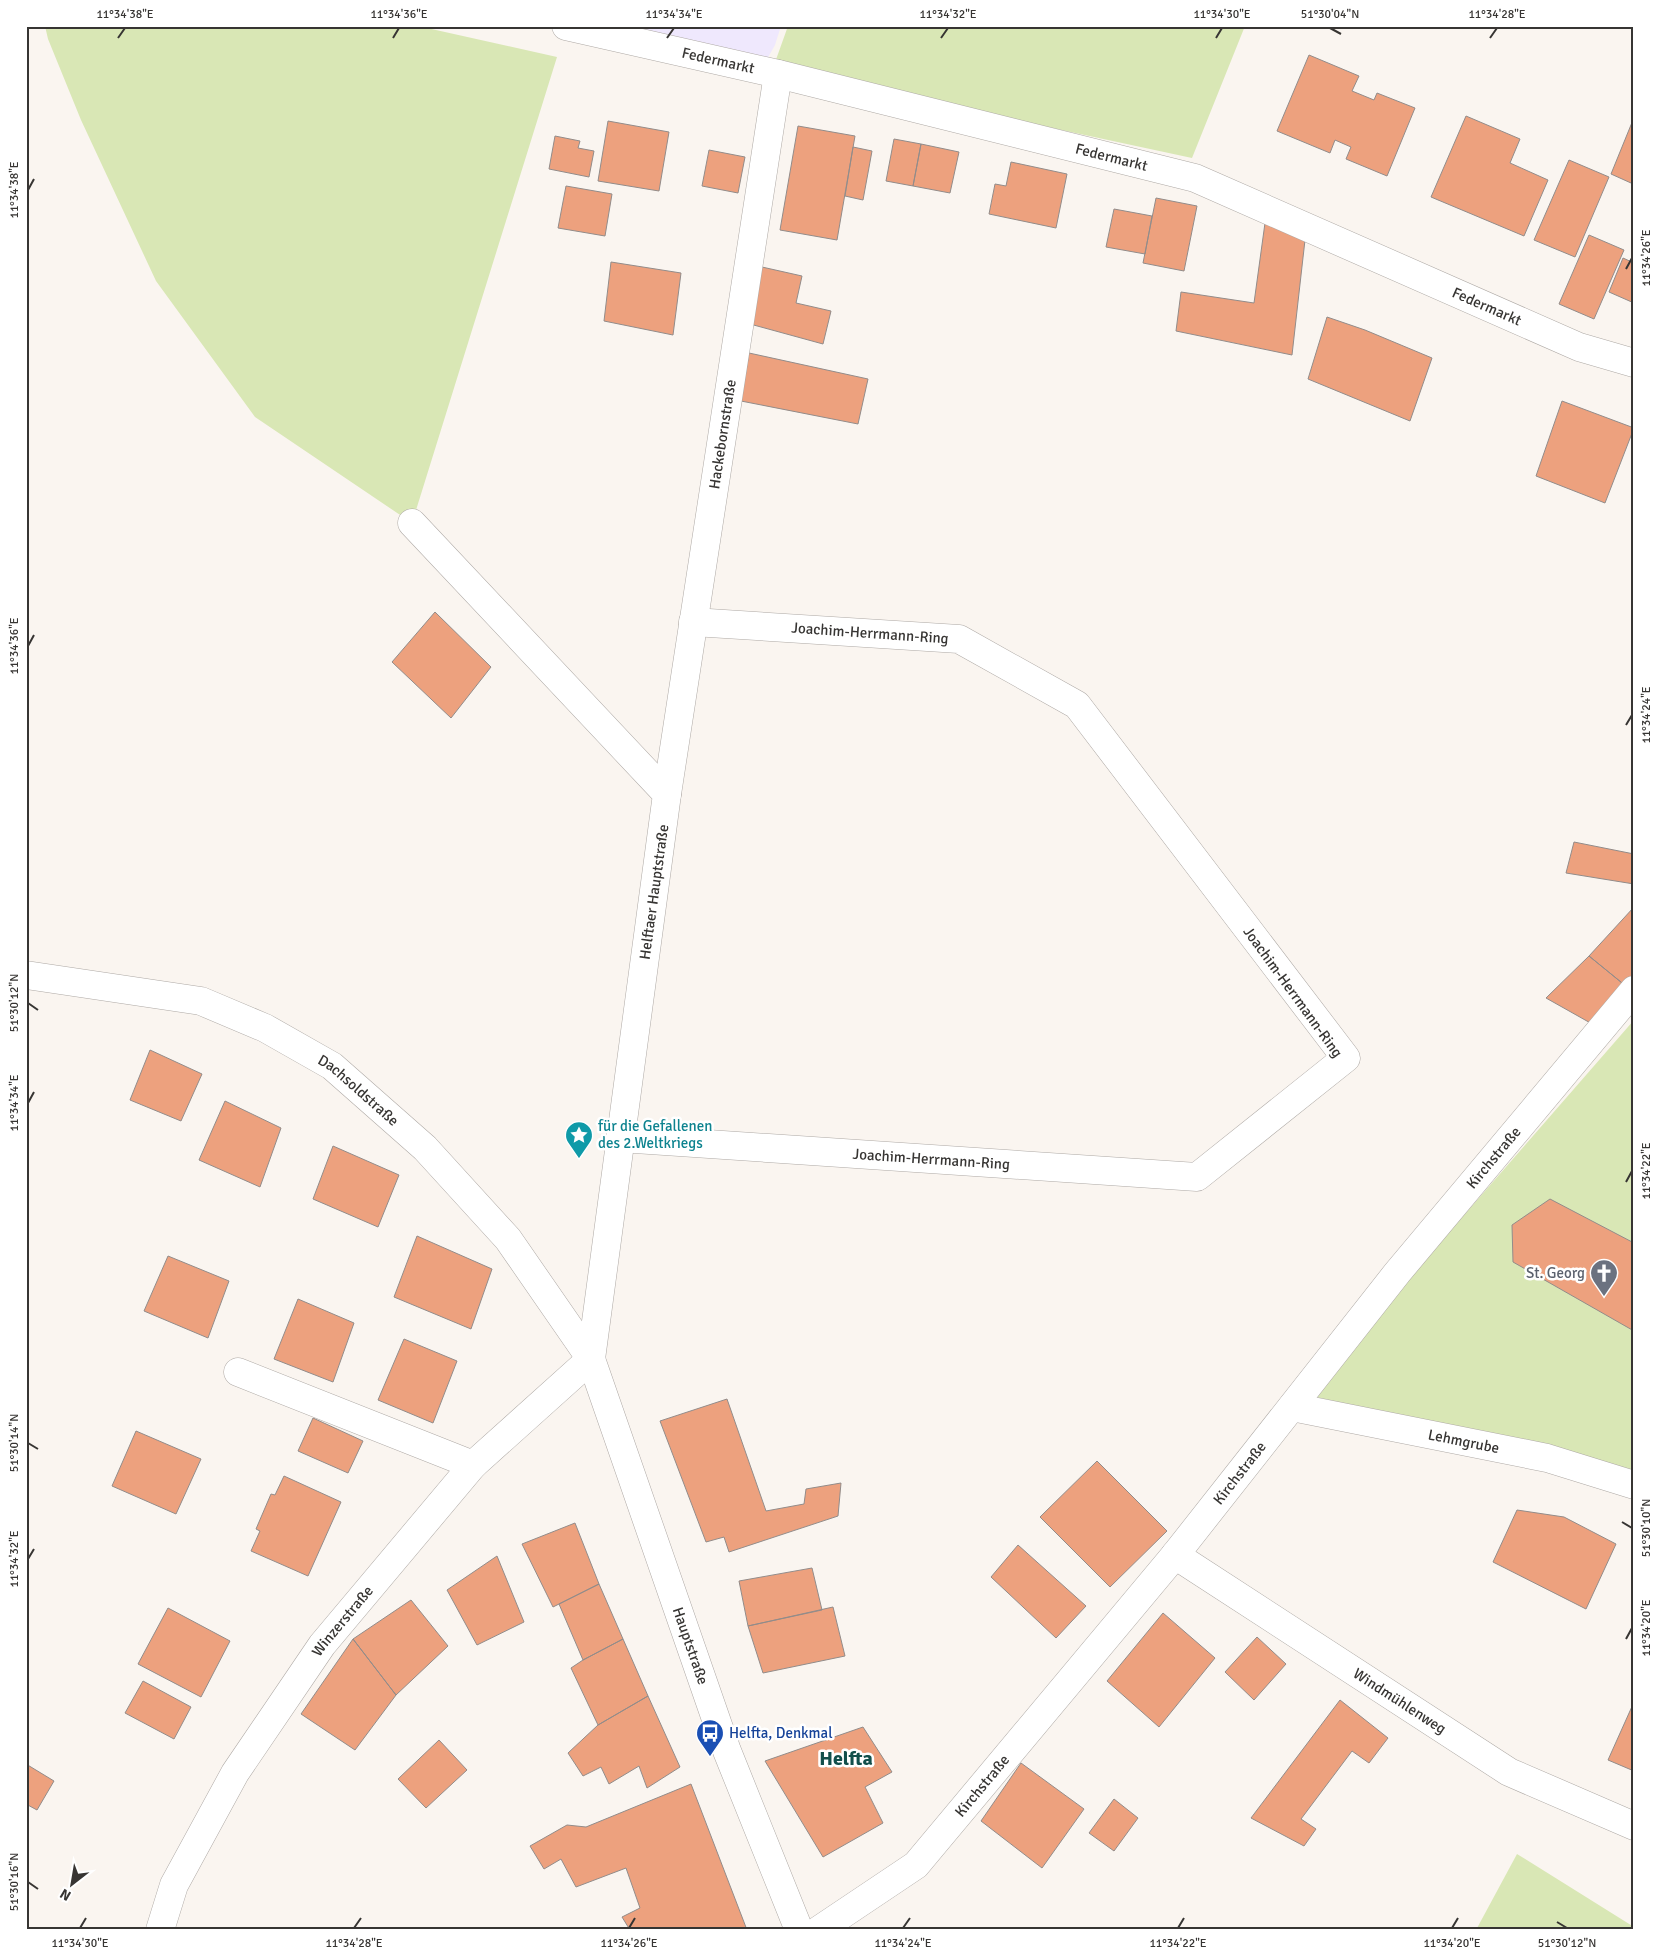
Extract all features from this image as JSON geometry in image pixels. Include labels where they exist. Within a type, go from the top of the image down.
[{"type":"street","name":"Federmarkt","points":[[566,26],[778,74],[1195,178],[1579,347],[1634,363]]},
{"type":"street","name":"Hackebornstraße","points":[[667,794],[778,74]]},
{"type":"street","points":[[412,523],[667,794]]},
{"type":"street","name":"Joachim-Herrmann-Ring","points":[[620,1138],[1197,1177],[1346,1058],[1077,705],[959,639],[693,622]]},
{"type":"street","name":"Helftaer Hauptstraße","points":[[592,1359],[667,794]]},
{"type":"street","name":"Dachsoldstraße","points":[[26,975],[202,1002],[265,1028],[332,1066],[425,1148],[508,1239],[592,1359]]},
{"type":"street","name":"Kirchstraße","points":[[819,1930],[916,1865],[1174,1555],[1398,1273],[1634,990]]},
{"type":"street","name":"Winzerstraße","points":[[160,1930],[174,1885],[235,1773],[322,1644],[473,1466],[592,1359]]},
{"type":"street","name":"Hauptstraße","points":[[592,1359],[727,1752],[799,1930]]},
{"type":"street","points":[[238,1372],[473,1466]]},
{"type":"street","name":"Lehmgrube","points":[[1292,1407],[1547,1458],[1634,1485]]},
{"type":"street","name":"Windmühlenweg","points":[[1174,1555],[1509,1772],[1634,1826]]},
{"type":"shaded area","points":[[566,26],[781,26],[775,45],[762,68]]},
{"type":"green space","points":[[45,26],[418,26],[557,57],[412,523],[255,417],[156,281],[81,120],[48,39]]},
{"type":"green space","points":[[788,26],[1245,26],[1192,158],[773,68]]},
{"type":"green space","points":[[1634,1020],[1634,1473],[1556,1452],[1311,1396],[1403,1285]]},
{"type":"green space","points":[[1517,1854],[1634,1927],[1634,1930],[1476,1930]]},
{"type":"building","points":[[1309,55],[1359,76],[1352,91],[1374,100],[1377,93],[1415,108],[1387,176],[1346,159],[1351,147],[1335,140],[1330,153],[1277,131]]},
{"type":"building","points":[[1466,116],[1520,139],[1510,163],[1548,180],[1524,236],[1431,197]]},
{"type":"building","points":[[1633,120],[1634,177],[1631,183],[1611,174]]},
{"type":"building","points":[[608,121],[669,132],[659,191],[598,181]]},
{"type":"building","points":[[798,126],[855,136],[837,240],[780,230]]},
{"type":"building","points":[[555,136],[580,141],[578,148],[594,151],[589,177],[549,169]]},
{"type":"building","points":[[894,139],[921,144],[913,186],[886,181]]},
{"type":"building","points":[[921,144],[959,152],[950,193],[913,186]]},
{"type":"building","points":[[853,147],[872,151],[863,200],[845,196]]},
{"type":"building","points":[[709,150],[745,157],[738,193],[702,186]]},
{"type":"building","points":[[1569,160],[1609,177],[1575,257],[1534,240]]},
{"type":"building","points":[[1011,162],[1067,174],[1056,228],[989,214],[995,184],[1006,186]]},
{"type":"building","points":[[566,186],[612,194],[605,236],[558,228]]},
{"type":"building","points":[[1156,198],[1197,206],[1184,271],[1143,263]]},
{"type":"building","points":[[1114,209],[1152,216],[1145,254],[1106,247]]},
{"type":"building","points":[[1265,223],[1305,240],[1292,355],[1176,331],[1181,292],[1254,303]]},
{"type":"building","points":[[1589,235],[1624,250],[1594,319],[1559,304]]},
{"type":"building","points":[[1623,258],[1634,263],[1634,303],[1609,292]]},
{"type":"building","points":[[611,262],[681,273],[673,335],[604,321]]},
{"type":"building","points":[[762,267],[802,276],[796,303],[831,311],[823,344],[750,324]]},
{"type":"building","points":[[1327,317],[1365,330],[1432,358],[1410,421],[1308,379]]},
{"type":"building","points":[[749,353],[868,379],[858,424],[741,401]]},
{"type":"building","points":[[1562,401],[1634,428],[1605,503],[1536,476]]},
{"type":"building","points":[[435,612],[491,667],[451,718],[392,662]]},
{"type":"building","points":[[1574,842],[1634,854],[1634,884],[1566,873]]},
{"type":"building","points":[[1634,907],[1634,978],[1627,987],[1589,956]]},
{"type":"building","points":[[1589,956],[1627,987],[1594,1025],[1546,998]]},
{"type":"building","points":[[150,1050],[202,1074],[181,1121],[130,1100]]},
{"type":"building","points":[[225,1101],[281,1128],[260,1187],[199,1160]]},
{"type":"building","points":[[333,1146],[399,1175],[378,1227],[313,1199]]},
{"type":"building","name":"St. Georg","points":[[1550,1199],[1634,1243],[1634,1331],[1513,1262],[1512,1225]]},
{"type":"building","points":[[417,1236],[492,1269],[471,1329],[394,1297]]},
{"type":"building","points":[[168,1256],[229,1281],[208,1338],[144,1311]]},
{"type":"building","points":[[298,1299],[354,1323],[333,1382],[274,1359]]},
{"type":"building","points":[[404,1339],[457,1361],[433,1423],[378,1400]]},
{"type":"building","points":[[727,1399],[766,1511],[804,1504],[806,1489],[841,1483],[838,1516],[729,1552],[724,1537],[706,1542],[660,1421]]},
{"type":"building","points":[[313,1418],[363,1441],[348,1473],[298,1451]]},
{"type":"building","points":[[136,1431],[201,1459],[176,1514],[112,1486]]},
{"type":"building","points":[[1097,1461],[1167,1531],[1110,1587],[1040,1517]]},
{"type":"building","points":[[284,1476],[341,1502],[308,1576],[251,1551],[260,1531],[256,1529],[271,1494],[275,1495]]},
{"type":"building","points":[[1517,1510],[1564,1517],[1616,1544],[1586,1609],[1493,1562]]},
{"type":"building","points":[[575,1523],[599,1584],[553,1607],[522,1544]]},
{"type":"building","points":[[1018,1545],[1086,1606],[1056,1638],[991,1577]]},
{"type":"building","points":[[497,1556],[524,1622],[477,1645],[447,1590]]},
{"type":"building","points":[[812,1568],[822,1610],[748,1626],[739,1581]]},
{"type":"building","points":[[599,1584],[623,1639],[583,1660],[559,1604]]},
{"type":"building","points":[[411,1600],[448,1646],[396,1695],[353,1639]]},
{"type":"building","points":[[833,1607],[845,1656],[763,1673],[748,1626]]},
{"type":"building","points":[[168,1608],[230,1641],[201,1697],[138,1664]]},
{"type":"building","points":[[1163,1613],[1215,1658],[1159,1727],[1107,1681]]},
{"type":"building","points":[[1257,1637],[1286,1664],[1254,1700],[1225,1672]]},
{"type":"building","points":[[353,1639],[396,1695],[355,1750],[301,1714]]},
{"type":"building","points":[[623,1639],[648,1696],[598,1725],[571,1668]]},
{"type":"building","points":[[143,1681],[191,1707],[174,1739],[125,1713]]},
{"type":"building","points":[[648,1696],[680,1767],[647,1788],[639,1766],[609,1784],[601,1767],[583,1776],[568,1753],[598,1725]]},
{"type":"building","points":[[1340,1700],[1388,1738],[1369,1763],[1352,1751],[1301,1819],[1316,1829],[1304,1846],[1251,1818]]},
{"type":"building","points":[[1634,1702],[1634,1771],[1608,1760]]},
{"type":"building","points":[[863,1727],[892,1772],[865,1787],[883,1823],[823,1857],[765,1761]]},
{"type":"building","points":[[439,1740],[467,1770],[426,1808],[398,1779]]},
{"type":"building","points":[[1021,1763],[1084,1809],[1042,1868],[981,1821]]},
{"type":"building","points":[[26,1764],[54,1781],[37,1810],[26,1804]]},
{"type":"building","points":[[691,1784],[747,1930],[630,1930],[622,1917],[640,1908],[626,1868],[576,1887],[561,1859],[544,1869],[530,1846],[567,1825],[586,1827]]},
{"type":"building","points":[[1114,1799],[1138,1818],[1114,1851],[1089,1833]]},
{"type":"place","name":"für die Gefallenen des 2.Weltkriegs","points":[[579,1159]]},
{"type":"place","name":"St. Georg","points":[[1604,1297]]},
{"type":"place","name":"Helfta, Denkmal","points":[[710,1757]]},
{"type":"district","name":"Helfta","points":[[846,1758]]}]
